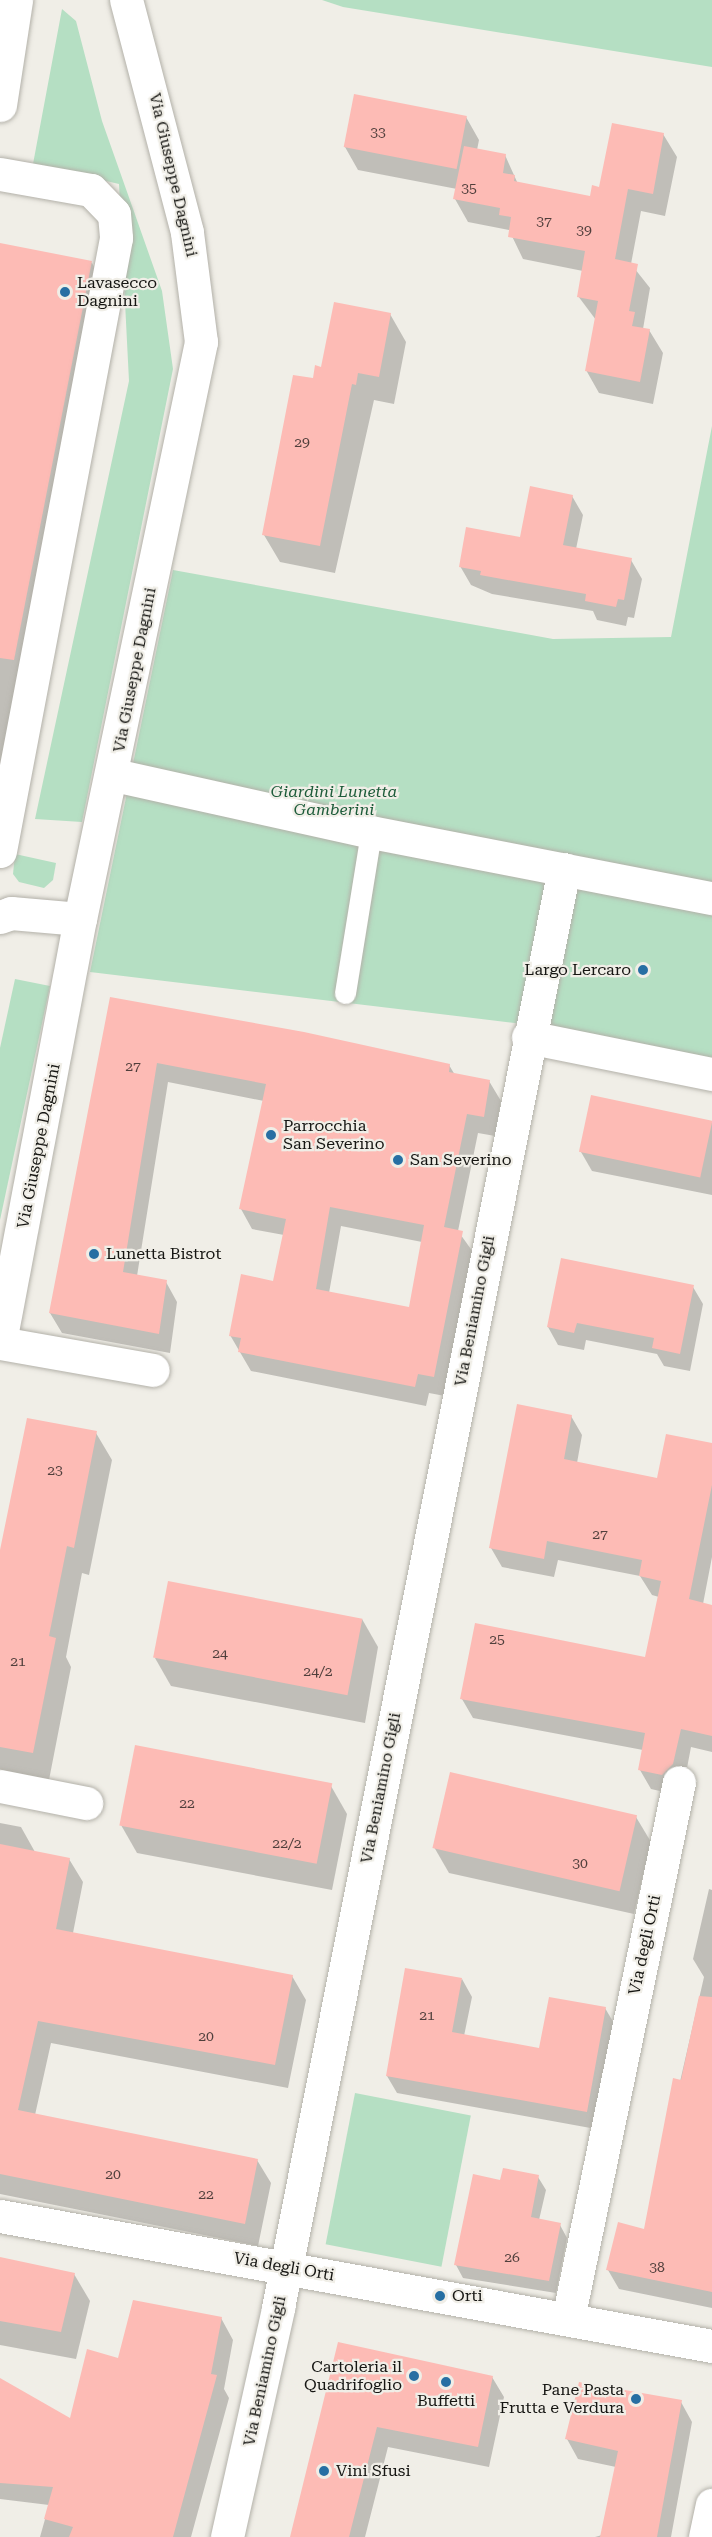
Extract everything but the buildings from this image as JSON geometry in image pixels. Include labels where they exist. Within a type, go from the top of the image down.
[{"type":"street","points":[[0,105],[16,0]]},
{"type":"street","name":"Via Giuseppe Dagnini","points":[[126,0],[187,232],[201,342],[114,775],[80,919],[0,1342],[153,1370]]},
{"type":"street","points":[[0,174],[91,190],[114,214],[116,238],[0,851]]},
{"type":"street","points":[[114,775],[371,832],[712,898]]},
{"type":"street","name":"Via Beniamino Gigli","points":[[227,2537],[286,2268],[528,1037],[564,869]]},
{"type":"street","points":[[0,917],[11,912],[80,919]]},
{"type":"street","points":[[528,1037],[712,1074]]},
{"type":"street","name":"Via degli Orti","points":[[568,2319],[679,1782]]},
{"type":"street","points":[[0,1786],[86,1803]]},
{"type":"street","name":"Via degli Orti","points":[[0,2216],[712,2346]]},
{"type":"street","points":[[705,2537],[712,2505]]},
{"type":"lane","points":[[345,993],[371,832]]},
{"type":"green space","points":[[322,0],[712,0],[712,67],[343,7]]},
{"type":"green space","points":[[62,9],[76,21],[102,121],[162,291],[173,369],[82,822],[35,819],[129,381],[119,184],[33,164]]},
{"type":"green space","name":"Giardini Lunetta Gamberini","points":[[712,426],[712,1062],[515,1023],[90,972],[173,570],[553,639],[671,637]]},
{"type":"green space","points":[[15,854],[56,863],[53,880],[44,888],[19,882],[13,874]]},
{"type":"green space","points":[[15,979],[50,986],[0,1220],[0,1048]]},
{"type":"green space","points":[[355,2093],[471,2116],[441,2267],[326,2244]]},
{"type":"place","name":"Lavasecco Dagnini","points":[[65,292]]},
{"type":"place","name":"Largo Lercaro","points":[[643,970]]},
{"type":"place","name":"Parrocchia San Severino","points":[[271,1135]]},
{"type":"place","name":"San Severino","points":[[398,1160]]},
{"type":"place","name":"Lunetta Bistrot","points":[[94,1254]]},
{"type":"place","name":"Orti","points":[[440,2296]]},
{"type":"place","name":"Cartoleria il Quadrifoglio","points":[[414,2376]]},
{"type":"place","name":"Buffetti","points":[[446,2382]]},
{"type":"place","name":"Pane Pasta Frutta e Verdura","points":[[636,2399]]},
{"type":"place","name":"Vini Sfusi","points":[[324,2471]]}]
